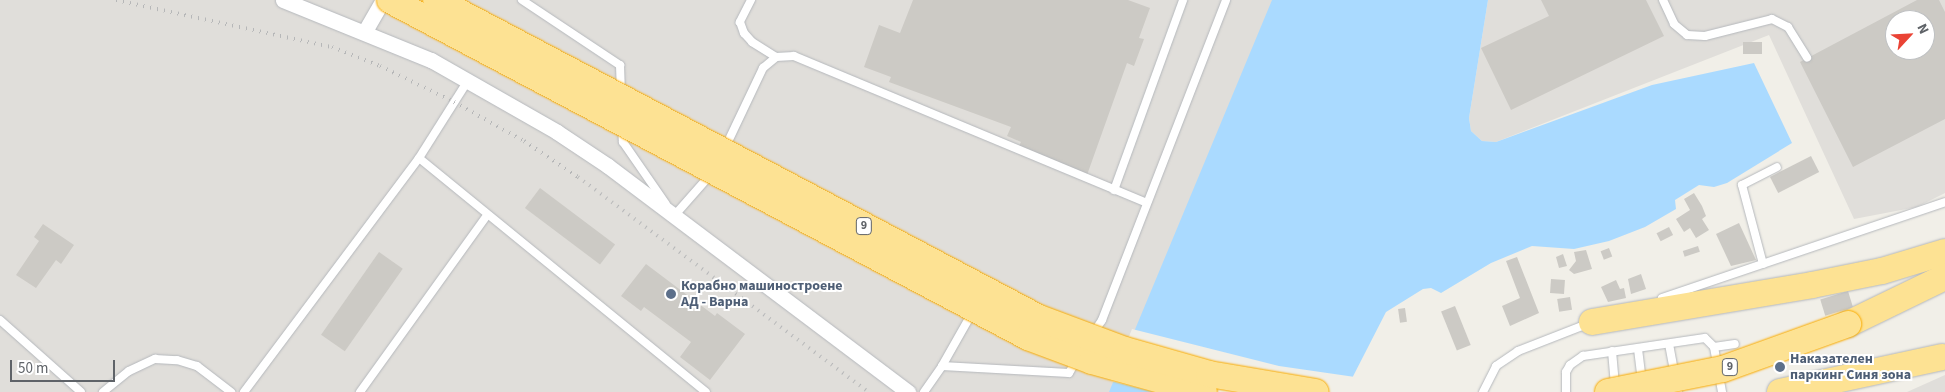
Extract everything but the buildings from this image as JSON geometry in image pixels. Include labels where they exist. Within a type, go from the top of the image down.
[{"type":"highway","name":"9","points":[[390,0],[1028,337],[1101,364],[1204,392]]},
{"type":"highway","name":"9","points":[[436,0],[1039,318],[1125,350],[1209,374],[1315,392]]},
{"type":"highway","points":[[1592,322],[1812,285],[1882,271],[1945,252]]},
{"type":"highway","name":"9","points":[[1608,392],[1723,369],[1786,348],[1848,324],[1945,277]]},
{"type":"highway","points":[[1780,392],[1944,356]]},
{"type":"highway","points":[[1858,392],[1944,356]]},
{"type":"street","points":[[283,0],[365,31],[469,79],[608,166],[908,392]]},
{"type":"street","points":[[365,31],[382,0]]},
{"type":"lane","points":[[522,0],[620,65],[623,142],[675,217],[708,182],[763,68],[776,57]]},
{"type":"lane","points":[[750,0],[740,22],[744,33],[752,42],[776,57],[794,56],[1147,203]]},
{"type":"lane","points":[[1114,190],[1183,0]]},
{"type":"lane","points":[[1088,342],[1102,320],[1226,0]]},
{"type":"lane","points":[[1666,1],[1680,30],[1696,37],[1764,19],[1781,22],[1788,27],[1807,57]]},
{"type":"lane","points":[[244,392],[419,158],[469,79]]},
{"type":"lane","points":[[419,158],[706,392]]},
{"type":"lane","points":[[1763,264],[1742,185],[1777,167]]},
{"type":"lane","points":[[1483,392],[1496,366],[1518,351],[1592,322],[1945,202]]},
{"type":"lane","points":[[360,392],[487,215]]},
{"type":"lane","points":[[981,296],[990,279]]},
{"type":"lane","points":[[924,392],[942,366],[977,304]]},
{"type":"lane","points":[[0,320],[81,392]]},
{"type":"lane","points":[[1566,392],[1566,372],[1576,359],[1612,351],[1638,349],[1705,338],[1714,347],[1722,392]]},
{"type":"lane","points":[[1669,344],[1678,392]]},
{"type":"lane","points":[[1714,347],[1735,344]]},
{"type":"lane","points":[[1638,349],[1644,392]]},
{"type":"lane","points":[[942,366],[1069,373],[1083,350]]},
{"type":"lane","points":[[1612,351],[1615,392]]},
{"type":"lane","points":[[103,392],[128,371],[155,359],[176,360],[197,366],[231,392]]},
{"type":"shaded area","points":[[0,0],[1272,0],[1272,392],[0,392]]},
{"type":"shaded area","points":[[1488,0],[1945,0],[1945,193],[1917,207],[1854,219],[1769,35],[1496,142],[1482,141],[1471,131],[1469,118]]},
{"type":"shaded area","points":[[1945,375],[1945,392],[1907,392]]},
{"type":"water","points":[[1272,0],[1488,0],[1469,118],[1471,131],[1482,141],[1496,142],[1652,85],[1754,63],[1792,143],[1727,183],[1714,187],[1699,185],[1675,200],[1676,209],[1645,227],[1609,241],[1574,249],[1532,246],[1491,263],[1441,293],[1431,288],[1423,289],[1386,312],[1345,392],[1109,392]]},
{"type":"pier","points":[[1132,329],[1279,366],[1355,377],[1348,392],[1154,392],[1111,381]]},
{"type":"railway","points":[[116,0],[332,47],[380,66],[454,102],[524,141],[578,177],[869,392]]},
{"type":"place","name":"Корабно машиностроене АД - Варна","points":[[671,294]]},
{"type":"place","name":"Наказателен паркинг Синя зона","points":[[1780,367]]}]
